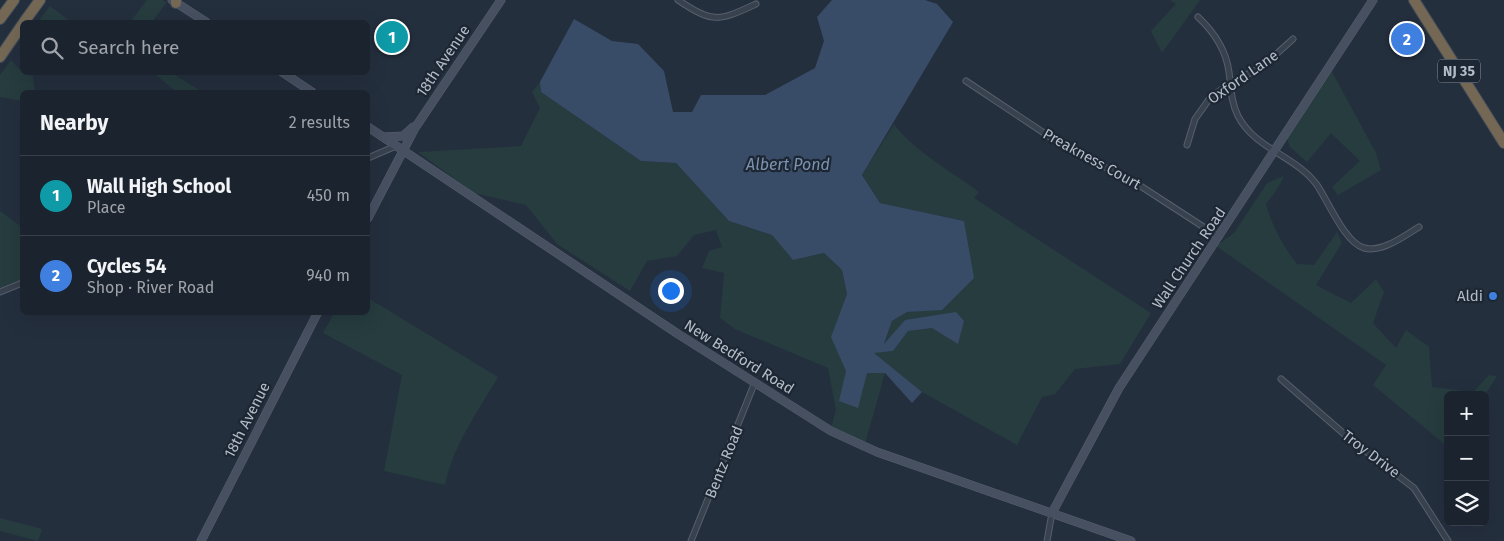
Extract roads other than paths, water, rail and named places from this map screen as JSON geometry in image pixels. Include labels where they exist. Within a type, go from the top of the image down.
[{"type":"highway","points":[[0,19],[14,0]]},
{"type":"highway","points":[[27,20],[40,0]]},
{"type":"highway","name":"NJ 35","points":[[1414,0],[1504,143]]},
{"type":"highway","points":[[0,57],[20,30]]},
{"type":"street","name":"18th Avenue","points":[[370,214],[399,149],[501,0]]},
{"type":"street","points":[[678,0],[700,14],[711,17],[731,16],[756,4]]},
{"type":"street","name":"Wall Church Road","points":[[1047,541],[1052,513],[1119,388],[1373,0]]},
{"type":"street","points":[[174,1],[203,20]]},
{"type":"street","points":[[1198,17],[1213,32],[1221,46],[1234,106],[1243,124],[1255,137],[1310,176],[1346,233],[1362,248],[1374,249],[1386,245],[1419,227]]},
{"type":"street","name":"Oxford Lane","points":[[1187,145],[1191,128],[1204,104],[1230,83],[1262,66],[1293,39]]},
{"type":"street","points":[[286,75],[309,90]]},
{"type":"street","name":"Preakness Court","points":[[966,80],[1059,144],[1139,185],[1219,237]]},
{"type":"street","points":[[383,138],[398,137],[408,133],[428,108]]},
{"type":"street","name":"New Bedford Road","points":[[370,128],[678,334],[823,426],[858,445],[1131,541]]},
{"type":"street","points":[[370,157],[399,149]]},
{"type":"street","points":[[0,292],[20,284]]},
{"type":"street","name":"18th Avenue","points":[[201,541],[316,315]]},
{"type":"street","name":"Troy Drive","points":[[1281,379],[1351,440],[1414,488],[1448,541]]},
{"type":"street","name":"Bentz Road","points":[[691,541],[755,382]]},
{"type":"water","name":"Albert Pond","points":[[832,0],[925,0],[937,4],[953,22],[862,175],[880,203],[964,221],[974,278],[942,310],[907,312],[892,321],[884,344],[905,320],[956,312],[964,321],[958,344],[932,328],[908,331],[893,351],[874,353],[922,392],[912,403],[885,373],[867,373],[858,408],[839,401],[846,371],[831,337],[847,294],[842,270],[824,253],[793,260],[772,235],[729,221],[676,163],[641,161],[541,92],[540,82],[574,19],[612,41],[638,44],[664,71],[673,112],[692,112],[701,95],[765,95],[815,68],[824,41],[817,17]]},
{"type":"place","name":"Wall High School","points":[[392,37]]},
{"type":"place","name":"Cycles 54","points":[[1407,39]]},
{"type":"place","name":"Aldi","points":[[1493,296]]}]
